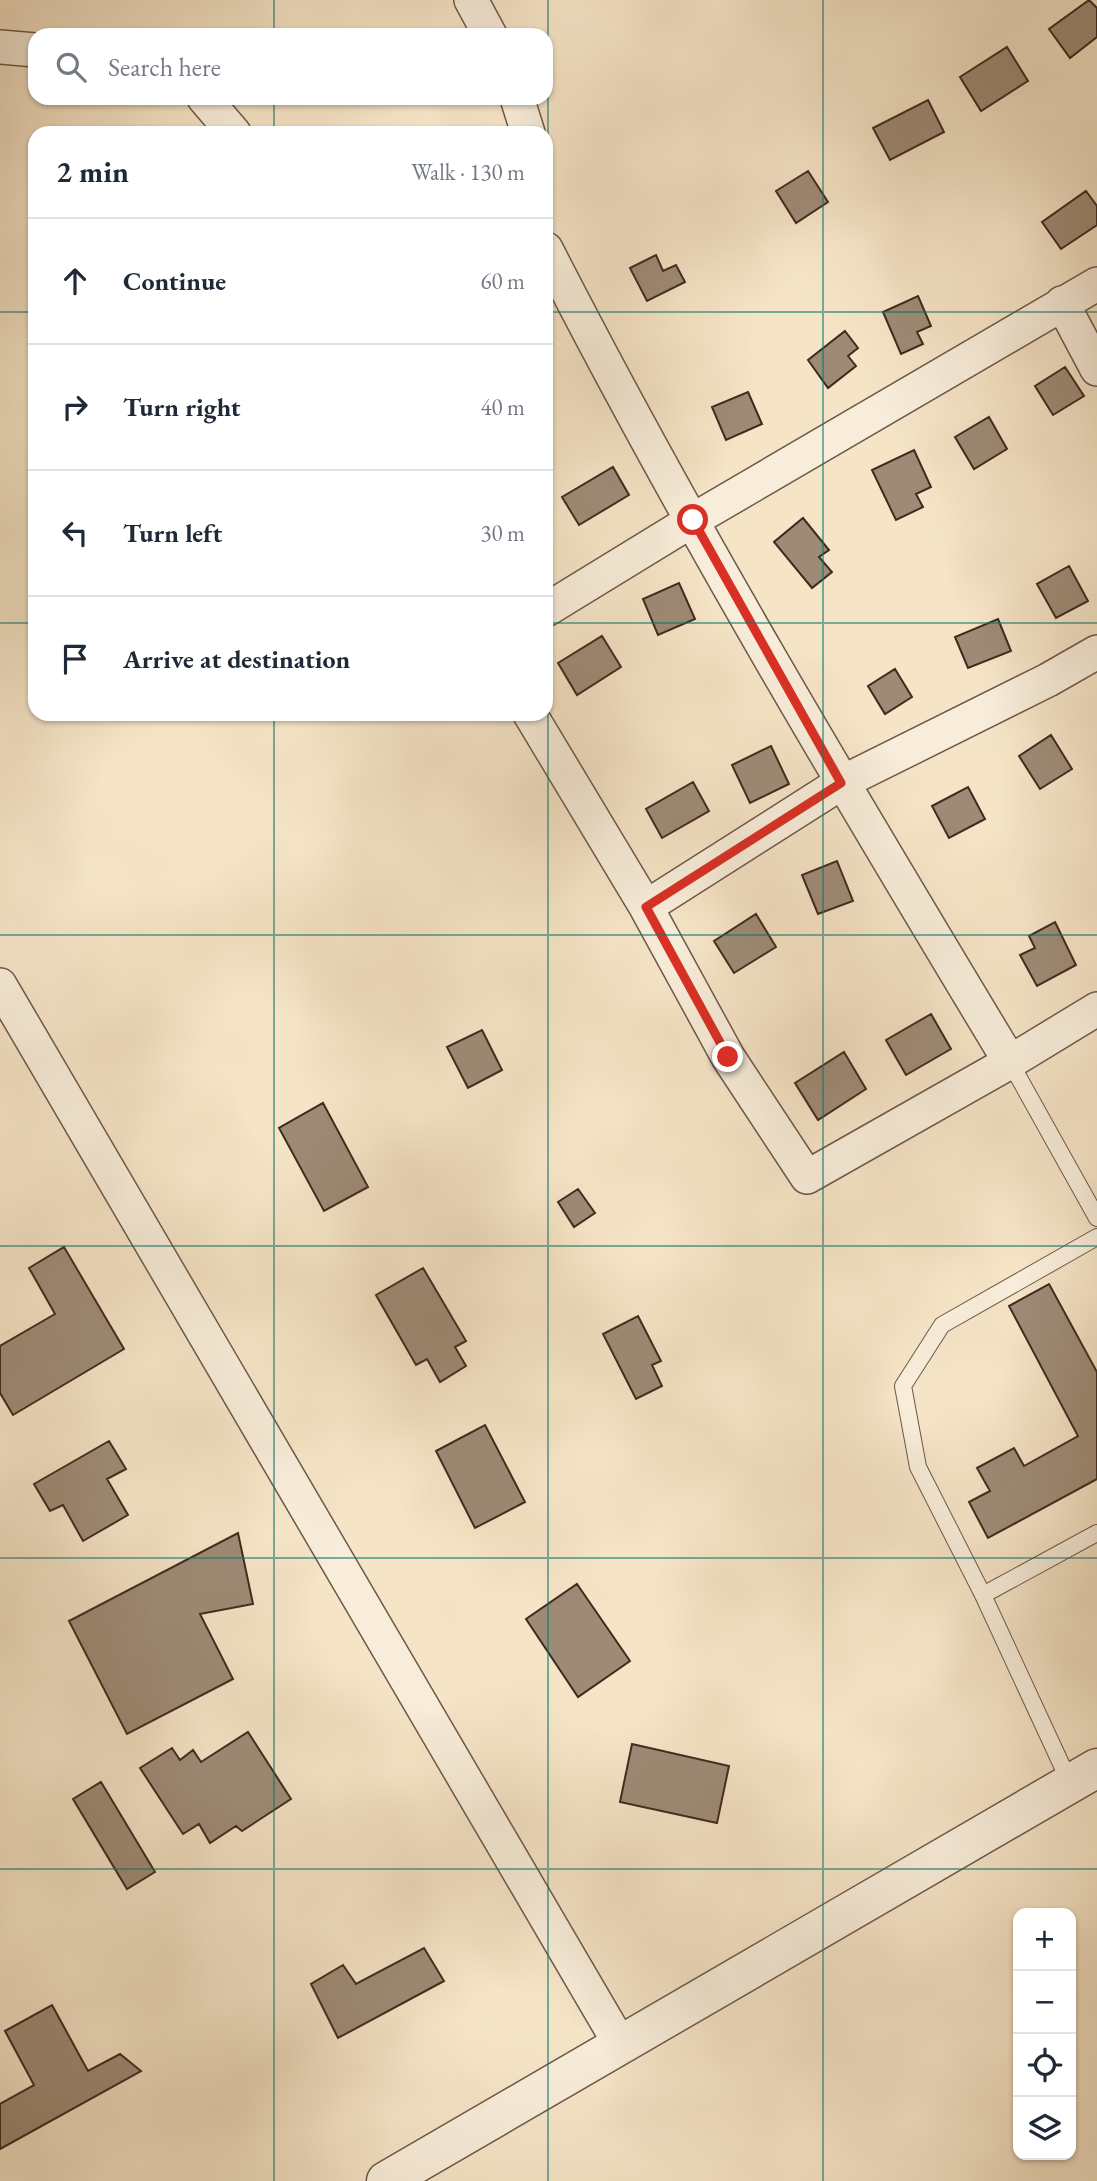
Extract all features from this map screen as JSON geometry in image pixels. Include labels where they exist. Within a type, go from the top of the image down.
[{"type":"street","points":[[471,0],[486,28]]},
{"type":"street","points":[[0,47],[28,49]]},
{"type":"street","points":[[210,105],[228,126]]},
{"type":"street","points":[[519,105],[526,126]]},
{"type":"street","points":[[553,262],[693,520],[841,783],[1010,1062]]},
{"type":"street","points":[[553,606],[693,520],[1097,284]]},
{"type":"street","points":[[1062,303],[1097,369]]},
{"type":"street","points":[[646,907],[841,783],[1048,680],[1097,652]]},
{"type":"street","points":[[534,721],[646,907],[728,1057],[807,1177],[1010,1062],[1097,1009]]},
{"type":"street","points":[[0,985],[620,2044]]},
{"type":"street","points":[[386,2181],[1084,1776]]},
{"type":"lane","points":[[1010,1062],[1097,1219]]},
{"type":"lane","points":[[1084,1776],[983,1595],[918,1467],[903,1386],[942,1325],[1097,1237]]},
{"type":"lane","points":[[983,1595],[1097,1533]]},
{"type":"building","points":[[1089,0],[1097,8],[1097,37],[1070,58],[1049,29]]},
{"type":"building","points":[[1007,47],[1028,81],[981,111],[960,77]]},
{"type":"building","points":[[928,100],[944,132],[890,160],[873,128]]},
{"type":"building","points":[[808,171],[828,202],[796,223],[776,191]]},
{"type":"building","points":[[1086,191],[1097,206],[1097,225],[1061,249],[1042,222]]},
{"type":"building","points":[[656,255],[663,271],[676,265],[685,282],[647,301],[630,268]]},
{"type":"building","points":[[918,296],[931,326],[917,332],[923,344],[901,354],[883,312]]},
{"type":"building","points":[[845,331],[858,348],[848,356],[856,366],[828,388],[808,360]]},
{"type":"building","points":[[1065,367],[1084,396],[1053,415],[1035,386]]},
{"type":"building","points":[[748,392],[762,424],[726,440],[712,407]]},
{"type":"building","points":[[989,417],[1007,449],[974,469],[955,437]]},
{"type":"building","points":[[914,450],[931,487],[916,494],[923,507],[896,520],[872,470]]},
{"type":"building","points":[[613,467],[629,495],[579,525],[562,497]]},
{"type":"building","points":[[803,518],[829,550],[819,557],[832,572],[812,588],[774,542]]},
{"type":"building","points":[[1069,566],[1088,601],[1056,618],[1037,584]]},
{"type":"building","points":[[679,583],[695,619],[658,635],[643,599]]},
{"type":"building","points":[[998,619],[1011,651],[968,668],[955,637]]},
{"type":"building","points":[[602,636],[621,667],[577,695],[558,663]]},
{"type":"building","points":[[895,669],[912,697],[885,714],[868,686]]},
{"type":"building","points":[[1051,735],[1072,769],[1040,789],[1019,756]]},
{"type":"building","points":[[771,746],[789,784],[750,803],[732,765]]},
{"type":"building","points":[[693,782],[709,811],[662,838],[646,809]]},
{"type":"building","points":[[968,787],[985,819],[949,838],[932,806]]},
{"type":"building","points":[[837,861],[853,901],[818,914],[802,875]]},
{"type":"building","points":[[756,914],[776,947],[734,973],[714,941]]},
{"type":"building","points":[[1055,922],[1076,965],[1037,986],[1020,955],[1035,948],[1029,936]]},
{"type":"building","points":[[931,1014],[951,1049],[906,1075],[886,1040]]},
{"type":"building","points":[[482,1030],[502,1070],[468,1088],[447,1047]]},
{"type":"building","points":[[844,1052],[866,1089],[818,1120],[795,1083]]},
{"type":"building","points":[[323,1103],[368,1187],[324,1211],[279,1128]]},
{"type":"building","points":[[578,1189],[595,1213],[574,1227],[558,1202]]},
{"type":"building","points":[[64,1247],[124,1349],[13,1415],[0,1393],[0,1346],[55,1314],[29,1268]]},
{"type":"building","points":[[423,1268],[466,1341],[455,1347],[466,1366],[440,1382],[427,1359],[416,1365],[376,1295]]},
{"type":"building","points":[[1049,1284],[1097,1372],[1097,1479],[988,1538],[969,1502],[990,1491],[977,1468],[1014,1448],[1024,1466],[1078,1436],[1009,1306]]},
{"type":"building","points":[[638,1316],[661,1361],[652,1365],[662,1386],[636,1399],[603,1334]]},
{"type":"building","points":[[485,1425],[525,1502],[475,1528],[436,1451]]},
{"type":"building","points":[[109,1441],[126,1469],[107,1479],[128,1515],[83,1541],[63,1505],[50,1511],[34,1484]]},
{"type":"building","points":[[238,1533],[253,1604],[200,1614],[233,1679],[127,1734],[69,1621]]},
{"type":"building","points":[[577,1584],[630,1661],[578,1697],[526,1619]]},
{"type":"building","points":[[248,1732],[291,1799],[242,1831],[236,1826],[210,1843],[199,1824],[183,1834],[140,1768],[172,1748],[180,1760],[193,1750],[201,1762]]},
{"type":"building","points":[[632,1744],[729,1766],[717,1823],[620,1802]]},
{"type":"building","points":[[101,1782],[155,1872],[127,1889],[73,1799]]},
{"type":"building","points":[[424,1948],[444,1981],[338,2038],[311,1984],[343,1965],[356,1984]]},
{"type":"building","points":[[52,2005],[88,2071],[120,2054],[141,2071],[0,2149],[0,2104],[34,2085],[5,2031]]},
{"type":"route","points":[[693,520],[841,783],[646,907],[728,1057]]}]
